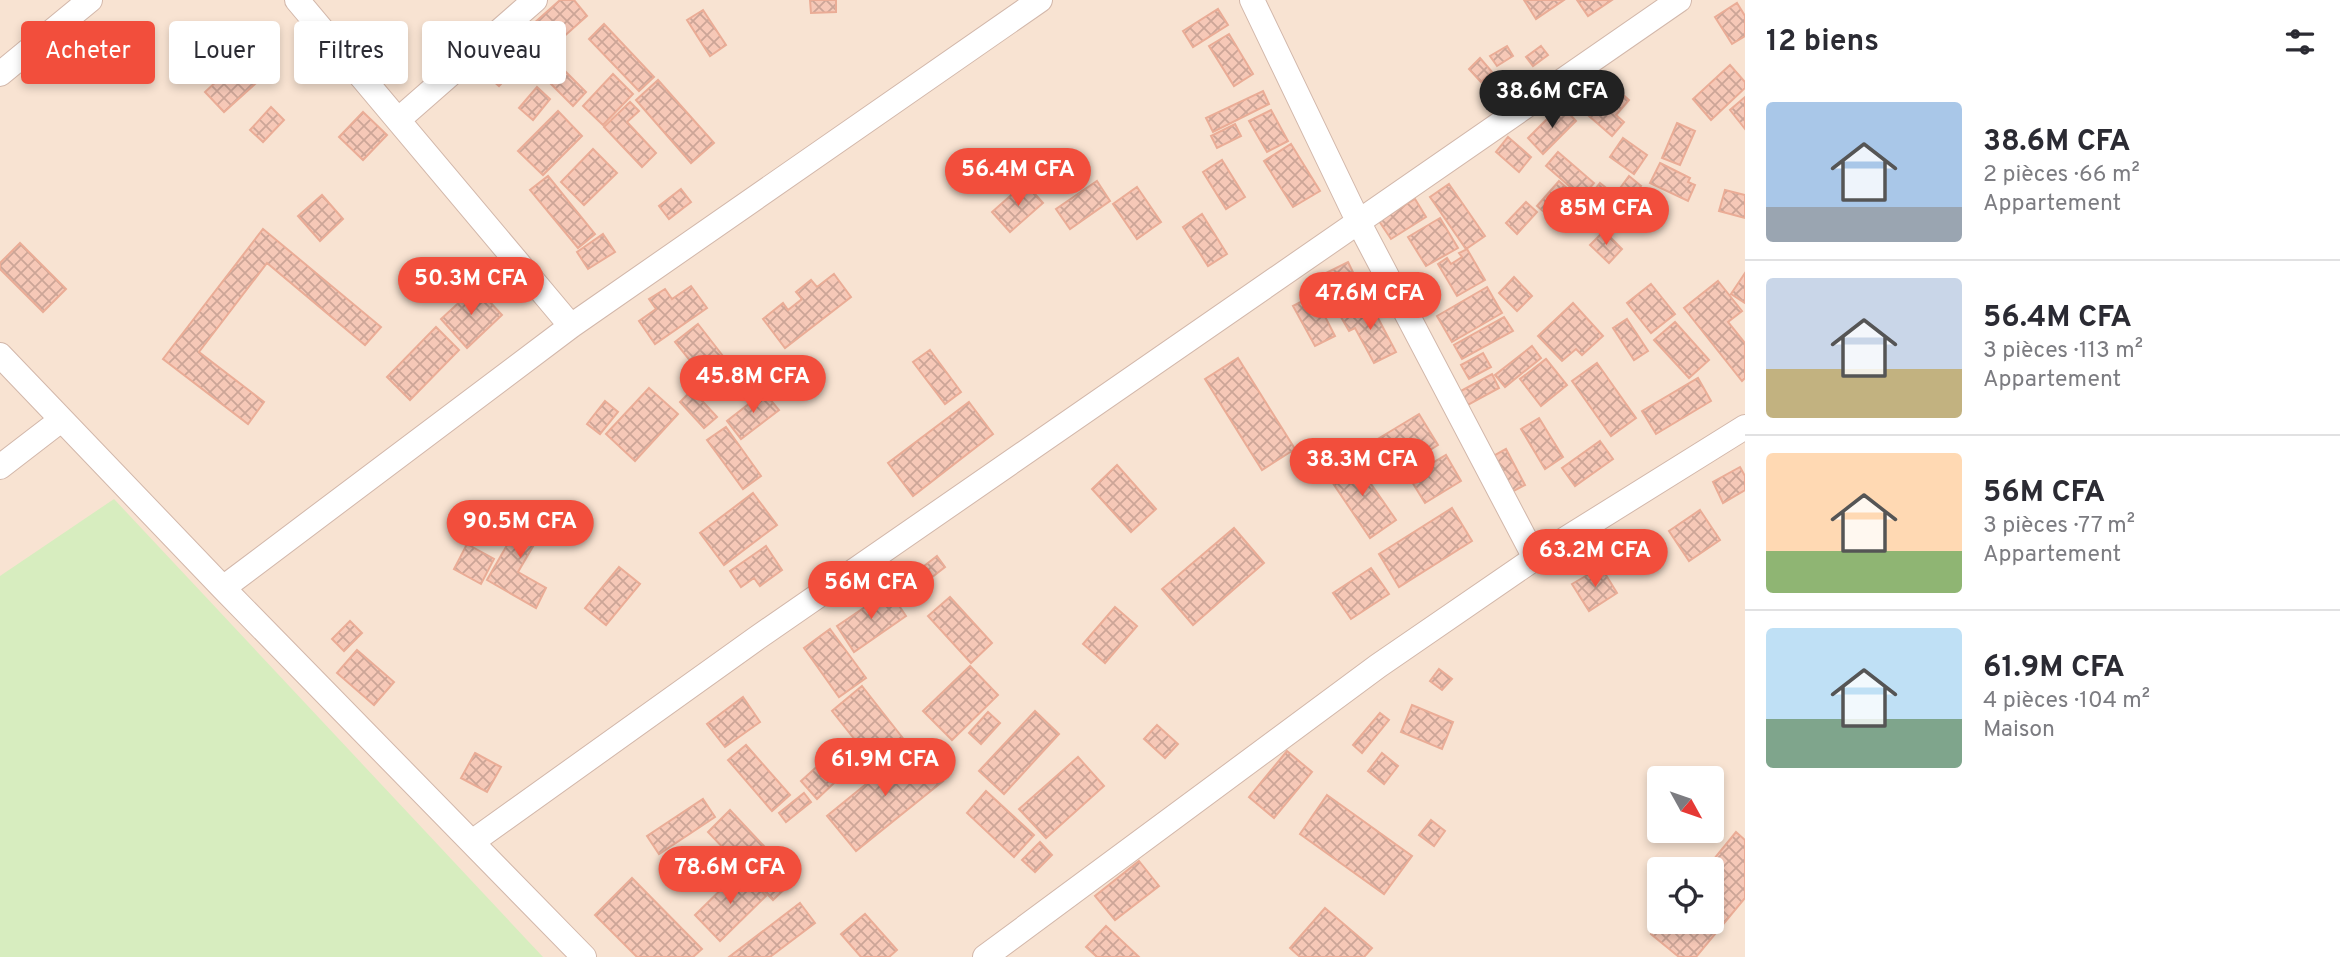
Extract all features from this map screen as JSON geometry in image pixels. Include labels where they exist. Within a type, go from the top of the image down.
[{"type":"street","points":[[0,74],[90,0]]},
{"type":"street","points":[[297,0],[571,326]]},
{"type":"street","points":[[398,120],[535,0]]},
{"type":"street","points":[[223,588],[571,326],[1040,0]]},
{"type":"street","points":[[1252,0],[1359,223],[1535,558]]},
{"type":"street","points":[[472,842],[757,638],[1679,0]]},
{"type":"street","points":[[0,355],[223,588],[584,957]]},
{"type":"street","points":[[0,467],[61,420]]},
{"type":"street","points":[[985,957],[1378,666],[1535,558],[1745,428]]},
{"type":"shaded area","points":[[0,0],[1745,0],[1745,957],[0,957]]},
{"type":"green space","points":[[114,499],[543,957],[0,957],[0,576]]},
{"type":"building","points":[[560,0],[574,0],[587,16],[566,35],[566,21],[536,21]]},
{"type":"building","points":[[810,0],[836,0],[836,12],[811,13]]},
{"type":"building","points":[[1524,0],[1564,0],[1536,19]]},
{"type":"building","points":[[1577,0],[1612,0],[1588,16]]},
{"type":"building","points":[[1737,3],[1745,16],[1745,36],[1732,44],[1715,17]]},
{"type":"building","points":[[1218,9],[1228,25],[1193,47],[1183,31]]},
{"type":"building","points":[[703,10],[726,45],[710,56],[687,20]]},
{"type":"building","points":[[604,24],[654,77],[639,91],[589,39]]},
{"type":"building","points":[[1229,34],[1253,74],[1234,86],[1209,46]]},
{"type":"building","points":[[1507,46],[1513,56],[1497,66],[1490,56]]},
{"type":"building","points":[[1541,46],[1548,55],[1533,66],[1526,57]]},
{"type":"building","points":[[1480,58],[1492,72],[1481,82],[1469,69]]},
{"type":"building","points":[[1730,65],[1745,82],[1745,88],[1711,120],[1693,99]]},
{"type":"building","points":[[566,72],[586,92],[573,106],[551,84],[566,84]]},
{"type":"building","points":[[613,74],[633,94],[603,125],[583,106]]},
{"type":"building","points":[[658,80],[714,143],[691,163],[636,100]]},
{"type":"building","points":[[1608,81],[1629,100],[1616,115],[1624,122],[1612,136],[1582,110]]},
{"type":"building","points":[[214,84],[255,84],[224,112],[205,92]]},
{"type":"building","points":[[537,87],[550,99],[533,120],[519,108]]},
{"type":"building","points":[[1263,91],[1269,104],[1213,132],[1206,118]]},
{"type":"building","points":[[1745,97],[1745,129],[1730,110]]},
{"type":"building","points":[[630,102],[639,111],[627,122],[656,153],[642,167],[604,127]]},
{"type":"building","points":[[1561,105],[1576,121],[1543,154],[1528,138]]},
{"type":"building","points":[[271,107],[284,120],[263,142],[250,130]]},
{"type":"building","points":[[1271,110],[1288,141],[1267,152],[1249,121]]},
{"type":"building","points":[[558,111],[582,136],[543,175],[518,151]]},
{"type":"building","points":[[363,112],[387,135],[363,160],[339,137]]},
{"type":"building","points":[[1677,123],[1695,131],[1680,165],[1662,158]]},
{"type":"building","points":[[1235,124],[1241,136],[1217,148],[1211,136]]},
{"type":"building","points":[[1508,137],[1531,157],[1519,172],[1496,152]]},
{"type":"building","points":[[1623,138],[1647,155],[1634,174],[1610,157]]},
{"type":"building","points":[[1291,144],[1320,191],[1293,207],[1264,161]]},
{"type":"building","points":[[593,149],[617,173],[584,205],[561,182]]},
{"type":"building","points":[[1558,152],[1594,183],[1582,197],[1546,166]]},
{"type":"building","points":[[1222,160],[1245,197],[1226,209],[1203,172]]},
{"type":"building","points":[[1660,163],[1690,178],[1688,182],[1695,185],[1688,201],[1650,183]]},
{"type":"building","points":[[548,176],[595,234],[578,248],[530,190]]},
{"type":"building","points":[[1629,176],[1641,186],[1630,200],[1618,191]]},
{"type":"building","points":[[1097,181],[1110,201],[1070,229],[1056,209]]},
{"type":"building","points":[[1559,181],[1588,207],[1566,231],[1537,206]]},
{"type":"building","points":[[1025,183],[1043,203],[1010,232],[992,212]]},
{"type":"building","points":[[1600,183],[1630,207],[1617,224],[1587,199]]},
{"type":"building","points":[[1449,184],[1485,236],[1466,249],[1430,197]]},
{"type":"building","points":[[1137,187],[1161,222],[1137,239],[1113,204]]},
{"type":"building","points":[[681,189],[691,202],[669,219],[659,206]]},
{"type":"building","points":[[1725,190],[1745,195],[1745,218],[1719,211]]},
{"type":"building","points":[[322,195],[343,219],[320,241],[298,216]]},
{"type":"building","points":[[1415,199],[1426,217],[1391,239],[1379,221]]},
{"type":"building","points":[[1526,202],[1537,212],[1517,234],[1506,223]]},
{"type":"building","points":[[1202,214],[1227,254],[1208,266],[1183,227]]},
{"type":"building","points":[[1440,218],[1458,248],[1426,266],[1408,237]]},
{"type":"building","points":[[263,229],[381,327],[365,345],[267,263],[199,352],[264,402],[248,424],[163,359]]},
{"type":"building","points":[[1604,231],[1622,249],[1609,263],[1590,245]]},
{"type":"building","points":[[603,234],[615,252],[588,269],[577,252]]},
{"type":"building","points":[[20,243],[66,289],[43,312],[0,269],[0,263]]},
{"type":"building","points":[[1467,249],[1485,280],[1457,296],[1438,264],[1447,258],[1451,264],[1462,257],[1459,253]]},
{"type":"building","points":[[1348,262],[1366,299],[1339,313],[1320,276]]},
{"type":"building","points":[[1745,273],[1745,303],[1731,294]]},
{"type":"building","points":[[834,274],[851,297],[785,348],[763,319],[783,303],[788,310],[802,299],[796,292],[811,280],[817,287]]},
{"type":"building","points":[[1514,277],[1532,296],[1517,311],[1499,293]]},
{"type":"building","points":[[1718,281],[1742,311],[1728,322],[1745,343],[1745,378],[1742,381],[1684,308]]},
{"type":"building","points":[[1651,284],[1675,314],[1651,333],[1627,303]]},
{"type":"building","points":[[691,286],[707,308],[655,344],[639,321],[656,309],[649,299],[665,289],[672,299]]},
{"type":"building","points":[[476,287],[502,315],[467,348],[441,319]]},
{"type":"building","points":[[1487,287],[1502,313],[1452,342],[1437,316]]},
{"type":"building","points":[[1314,295],[1335,336],[1315,346],[1293,306]]},
{"type":"building","points":[[1369,301],[1396,352],[1374,363],[1355,328],[1349,331],[1341,317]]},
{"type":"building","points":[[1573,303],[1603,336],[1582,355],[1576,349],[1562,361],[1538,336]]},
{"type":"building","points":[[1504,317],[1513,331],[1462,359],[1454,345]]},
{"type":"building","points":[[1627,319],[1648,351],[1634,360],[1613,328]]},
{"type":"building","points":[[1675,322],[1709,360],[1689,378],[1654,340]]},
{"type":"building","points":[[698,324],[730,365],[708,383],[675,342]]},
{"type":"building","points":[[436,327],[459,350],[410,400],[387,377]]},
{"type":"building","points":[[1532,346],[1541,358],[1505,387],[1495,375]]},
{"type":"building","points":[[930,350],[961,392],[945,404],[913,362]]},
{"type":"building","points":[[1483,353],[1491,367],[1469,379],[1461,365]]},
{"type":"building","points":[[1238,358],[1295,449],[1262,470],[1205,379]]},
{"type":"building","points":[[1546,359],[1567,385],[1541,406],[1520,379]]},
{"type":"building","points":[[1597,363],[1636,418],[1611,436],[1572,381]]},
{"type":"building","points":[[1492,374],[1499,388],[1466,406],[1459,392]]},
{"type":"building","points":[[1698,378],[1711,401],[1656,434],[1642,411]]},
{"type":"building","points":[[649,388],[678,414],[635,461],[606,434]]},
{"type":"building","points":[[692,390],[717,417],[704,428],[680,402]]},
{"type":"building","points":[[764,392],[779,410],[741,439],[727,421]]},
{"type":"building","points":[[605,401],[618,412],[600,434],[587,424]]},
{"type":"building","points":[[969,402],[993,434],[913,496],[888,463]]},
{"type":"building","points":[[1419,414],[1438,445],[1390,475],[1371,443]]},
{"type":"building","points":[[1539,418],[1563,457],[1545,469],[1521,429]]},
{"type":"building","points":[[726,427],[761,476],[743,489],[707,440]]},
{"type":"building","points":[[1600,441],[1613,459],[1575,486],[1562,468]]},
{"type":"building","points":[[1506,449],[1525,485],[1510,493],[1490,458]]},
{"type":"building","points":[[1446,455],[1461,481],[1425,503],[1409,477]]},
{"type":"building","points":[[1353,458],[1396,520],[1370,538],[1328,476]]},
{"type":"building","points":[[1117,465],[1156,509],[1131,532],[1092,489]]},
{"type":"building","points":[[1740,467],[1745,476],[1745,490],[1723,503],[1713,482]]},
{"type":"building","points":[[753,493],[777,525],[724,565],[700,533]]},
{"type":"building","points":[[489,503],[513,523],[504,534],[479,514]]},
{"type":"building","points":[[529,507],[549,519],[518,572],[546,588],[536,608],[487,580]]},
{"type":"building","points":[[1452,508],[1472,541],[1399,587],[1379,554]]},
{"type":"building","points":[[1700,510],[1720,540],[1689,561],[1669,531]]},
{"type":"building","points":[[1234,528],[1264,563],[1193,625],[1162,589]]},
{"type":"building","points":[[467,544],[494,559],[481,584],[454,569]]},
{"type":"building","points":[[766,546],[782,570],[760,586],[754,578],[741,587],[730,571]]},
{"type":"building","points":[[937,556],[945,567],[927,581],[919,570]]},
{"type":"building","points":[[619,567],[640,584],[606,625],[585,608]]},
{"type":"building","points":[[1601,567],[1617,593],[1589,611],[1572,584]]},
{"type":"building","points":[[1371,568],[1389,594],[1351,619],[1333,593]]},
{"type":"building","points":[[889,591],[906,616],[854,652],[837,626]]},
{"type":"building","points":[[950,597],[992,643],[971,663],[928,616]]},
{"type":"building","points":[[1115,607],[1137,626],[1105,663],[1083,644]]},
{"type":"building","points":[[350,621],[362,633],[344,651],[332,639]]},
{"type":"building","points":[[830,629],[866,678],[839,697],[804,648]]},
{"type":"building","points":[[357,650],[394,682],[374,705],[337,673]]},
{"type":"building","points":[[970,666],[998,695],[952,740],[923,711]]},
{"type":"building","points":[[1439,669],[1452,679],[1442,690],[1430,681]]},
{"type":"building","points":[[862,686],[909,746],[879,770],[832,711]]},
{"type":"building","points":[[743,697],[760,722],[725,747],[707,724]]},
{"type":"building","points":[[1412,705],[1453,722],[1442,749],[1401,732]]},
{"type":"building","points":[[1035,711],[1059,734],[1004,794],[979,771]]},
{"type":"building","points":[[988,712],[1000,723],[981,744],[969,733]]},
{"type":"building","points":[[1380,713],[1389,720],[1362,753],[1353,745]]},
{"type":"building","points":[[1157,725],[1178,744],[1165,758],[1144,739]]},
{"type":"building","points":[[746,745],[790,795],[772,811],[728,760]]},
{"type":"building","points":[[914,745],[943,781],[856,851],[827,816]]},
{"type":"building","points":[[1287,751],[1312,772],[1274,818],[1249,797]]},
{"type":"building","points":[[833,752],[849,769],[817,799],[801,781]]},
{"type":"building","points":[[475,753],[501,767],[487,792],[461,778]]},
{"type":"building","points":[[1382,753],[1398,766],[1384,784],[1368,771]]},
{"type":"building","points":[[1078,757],[1104,786],[1046,838],[1019,809]]},
{"type":"building","points":[[986,791],[1034,835],[1014,857],[967,813]]},
{"type":"building","points":[[804,793],[811,802],[786,822],[779,813]]},
{"type":"building","points":[[1327,795],[1412,856],[1384,894],[1300,834]]},
{"type":"building","points":[[703,799],[715,817],[659,854],[647,836]]},
{"type":"building","points":[[730,810],[795,879],[773,900],[708,832]]},
{"type":"building","points":[[1431,820],[1445,831],[1434,846],[1419,835]]},
{"type":"building","points":[[1736,832],[1745,840],[1745,898],[1724,923],[1724,857],[1716,857]]},
{"type":"building","points":[[1040,842],[1052,855],[1035,872],[1022,860]]},
{"type":"building","points":[[1139,861],[1159,886],[1115,920],[1095,896]]},
{"type":"building","points":[[741,870],[766,896],[720,941],[695,915]]},
{"type":"building","points":[[632,878],[702,949],[693,957],[637,957],[595,915]]},
{"type":"building","points":[[800,903],[815,923],[770,957],[729,957]]},
{"type":"building","points":[[1325,908],[1372,948],[1364,957],[1300,957],[1290,948]]},
{"type":"building","points":[[865,914],[897,950],[889,957],[861,957],[841,934]]},
{"type":"building","points":[[1106,926],[1139,957],[1097,957],[1086,947]]},
{"type":"building","points":[[1651,934],[1715,934],[1696,957],[1679,957]]}]
